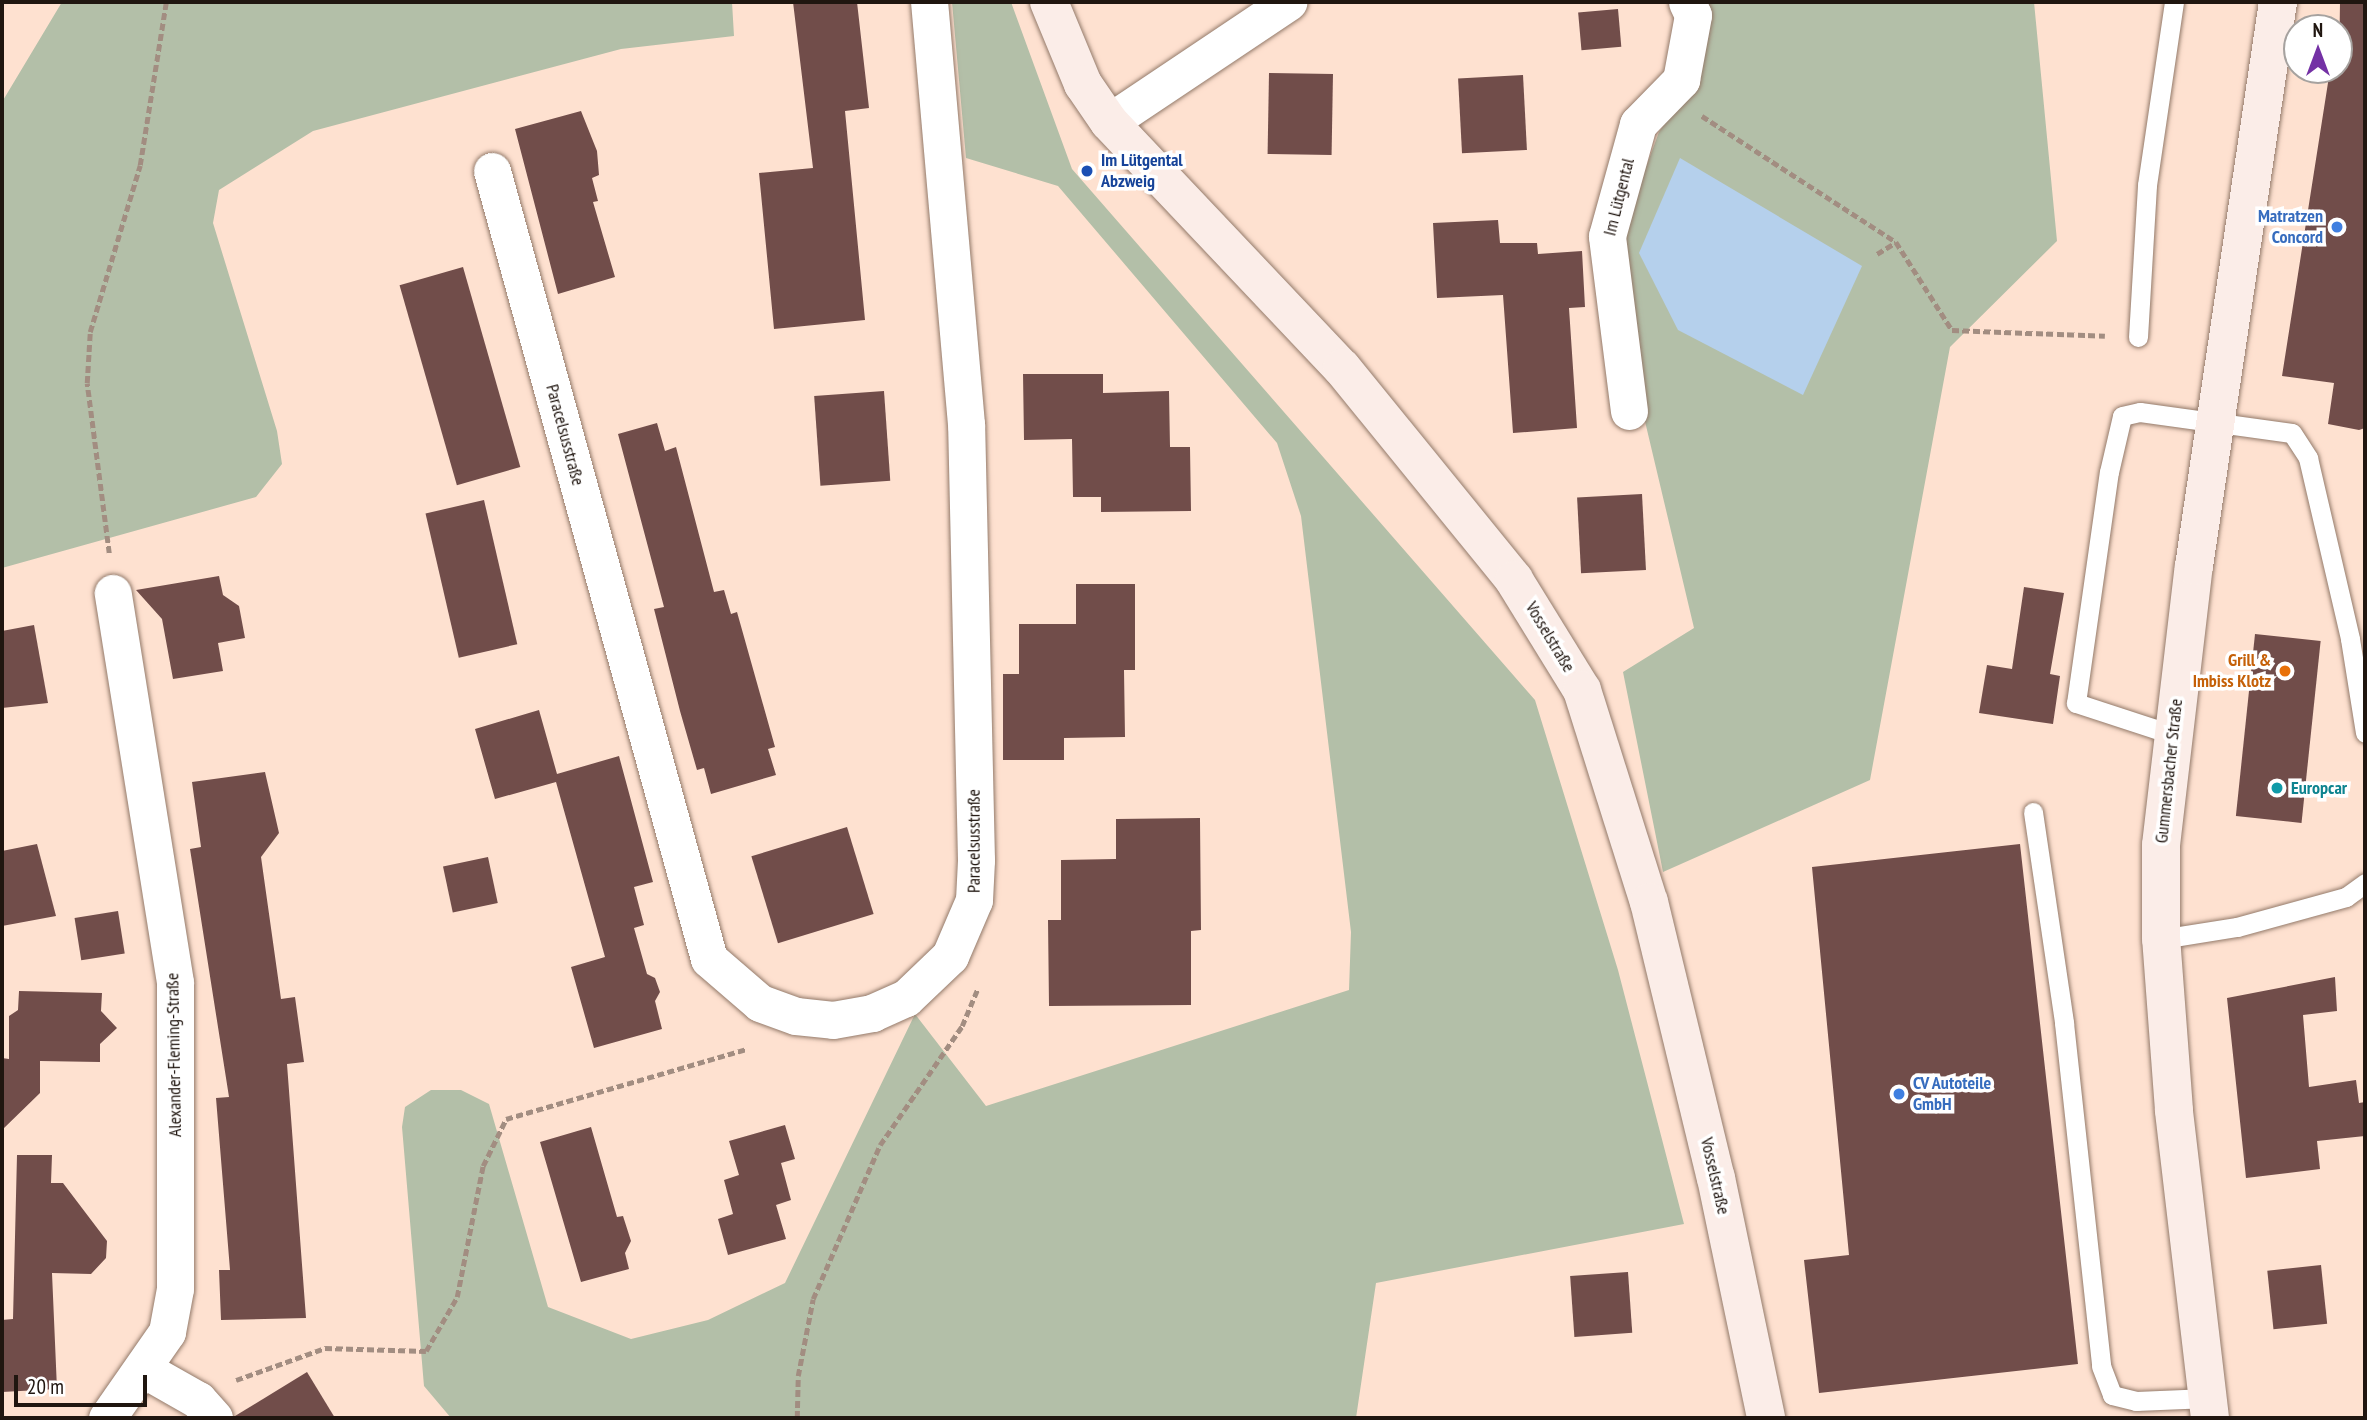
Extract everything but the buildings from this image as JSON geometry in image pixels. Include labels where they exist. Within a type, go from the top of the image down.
[{"type":"street","name":"Paracelsusstraße","points":[[492,171],[709,959],[760,1003],[796,1016],[833,1020],[872,1013],[906,998],[934,976],[965,928],[976,860],[966,425],[929,2]]},
{"type":"street","name":"Vosselstraße","points":[[1049,2],[1083,84],[1108,122],[1342,368],[1514,580],[1582,690],[1650,902],[1716,1178],[1766,1418]]},
{"type":"street","points":[[1108,122],[1288,2]]},
{"type":"street","points":[[1681,80],[1693,15],[1686,2]]},
{"type":"street","name":"Gummersbacher Straße","points":[[2209,1408],[2174,1110],[2161,939],[2161,845],[2171,734],[2278,2]]},
{"type":"street","name":"Im Lütgental","points":[[1629,411],[1607,236],[1638,124],[1681,80]]},
{"type":"street","name":"Alexander-Fleming-Straße","points":[[107,1418],[145,1370],[167,1332],[175,1289],[175,982],[114,593]]},
{"type":"street","points":[[145,1370],[206,1409]]},
{"type":"lane","points":[[2138,337],[2147,185],[2174,2]]},
{"type":"lane","points":[[2171,734],[2076,703],[2122,416],[2140,412],[2215,419],[2292,433],[2308,458],[2350,639],[2365,733]]},
{"type":"lane","points":[[2033,812],[2064,1023],[2101,1366],[2112,1395],[2136,1401],[2209,1408]]},
{"type":"lane","points":[[2161,939],[2237,927],[2322,904],[2346,897],[2365,883]]},
{"type":"path","points":[[114,593],[88,383],[90,332],[139,165],[166,2]]},
{"type":"path","points":[[1681,80],[1699,114],[1896,242],[1952,330],[2138,337]]},
{"type":"path","points":[[1877,254],[1896,242]]},
{"type":"path","points":[[797,1418],[798,1376],[813,1299],[880,1145],[976,998],[983,969],[965,928]]},
{"type":"path","points":[[206,1409],[325,1348],[426,1350],[457,1297],[483,1166],[506,1119],[747,1049]]},
{"type":"green space","points":[[62,2],[732,2],[734,36],[621,49],[313,131],[219,190],[213,223],[277,431],[282,464],[256,497],[2,568],[2,102]]},
{"type":"green space","points":[[952,2],[1011,2],[1072,169],[1535,700],[1618,970],[1684,1224],[1376,1283],[1356,1418],[451,1418],[424,1386],[402,1127],[405,1107],[431,1090],[461,1090],[489,1104],[548,1307],[631,1339],[708,1320],[785,1283],[915,1014],[986,1106],[1349,990],[1351,932],[1301,516],[1277,443],[1058,186],[966,158]]},
{"type":"green space","points":[[1701,2],[2034,2],[2057,241],[1950,347],[1870,780],[1663,872],[1623,672],[1694,628],[1643,413],[1618,243],[1659,132],[1695,80]]},
{"type":"water","points":[[1680,158],[1862,266],[1803,395],[1678,330],[1639,253]]},
{"type":"place","name":"Im Lütgental Abzweig","points":[[1087,171]]},
{"type":"place","name":"Matratzen Concord","points":[[2337,227]]},
{"type":"place","name":"Grill & Imbiss Klotz","points":[[2285,671]]},
{"type":"place","name":"Europcar","points":[[2277,788]]},
{"type":"place","name":"CV Autoteile GmbH","points":[[1899,1094]]}]
